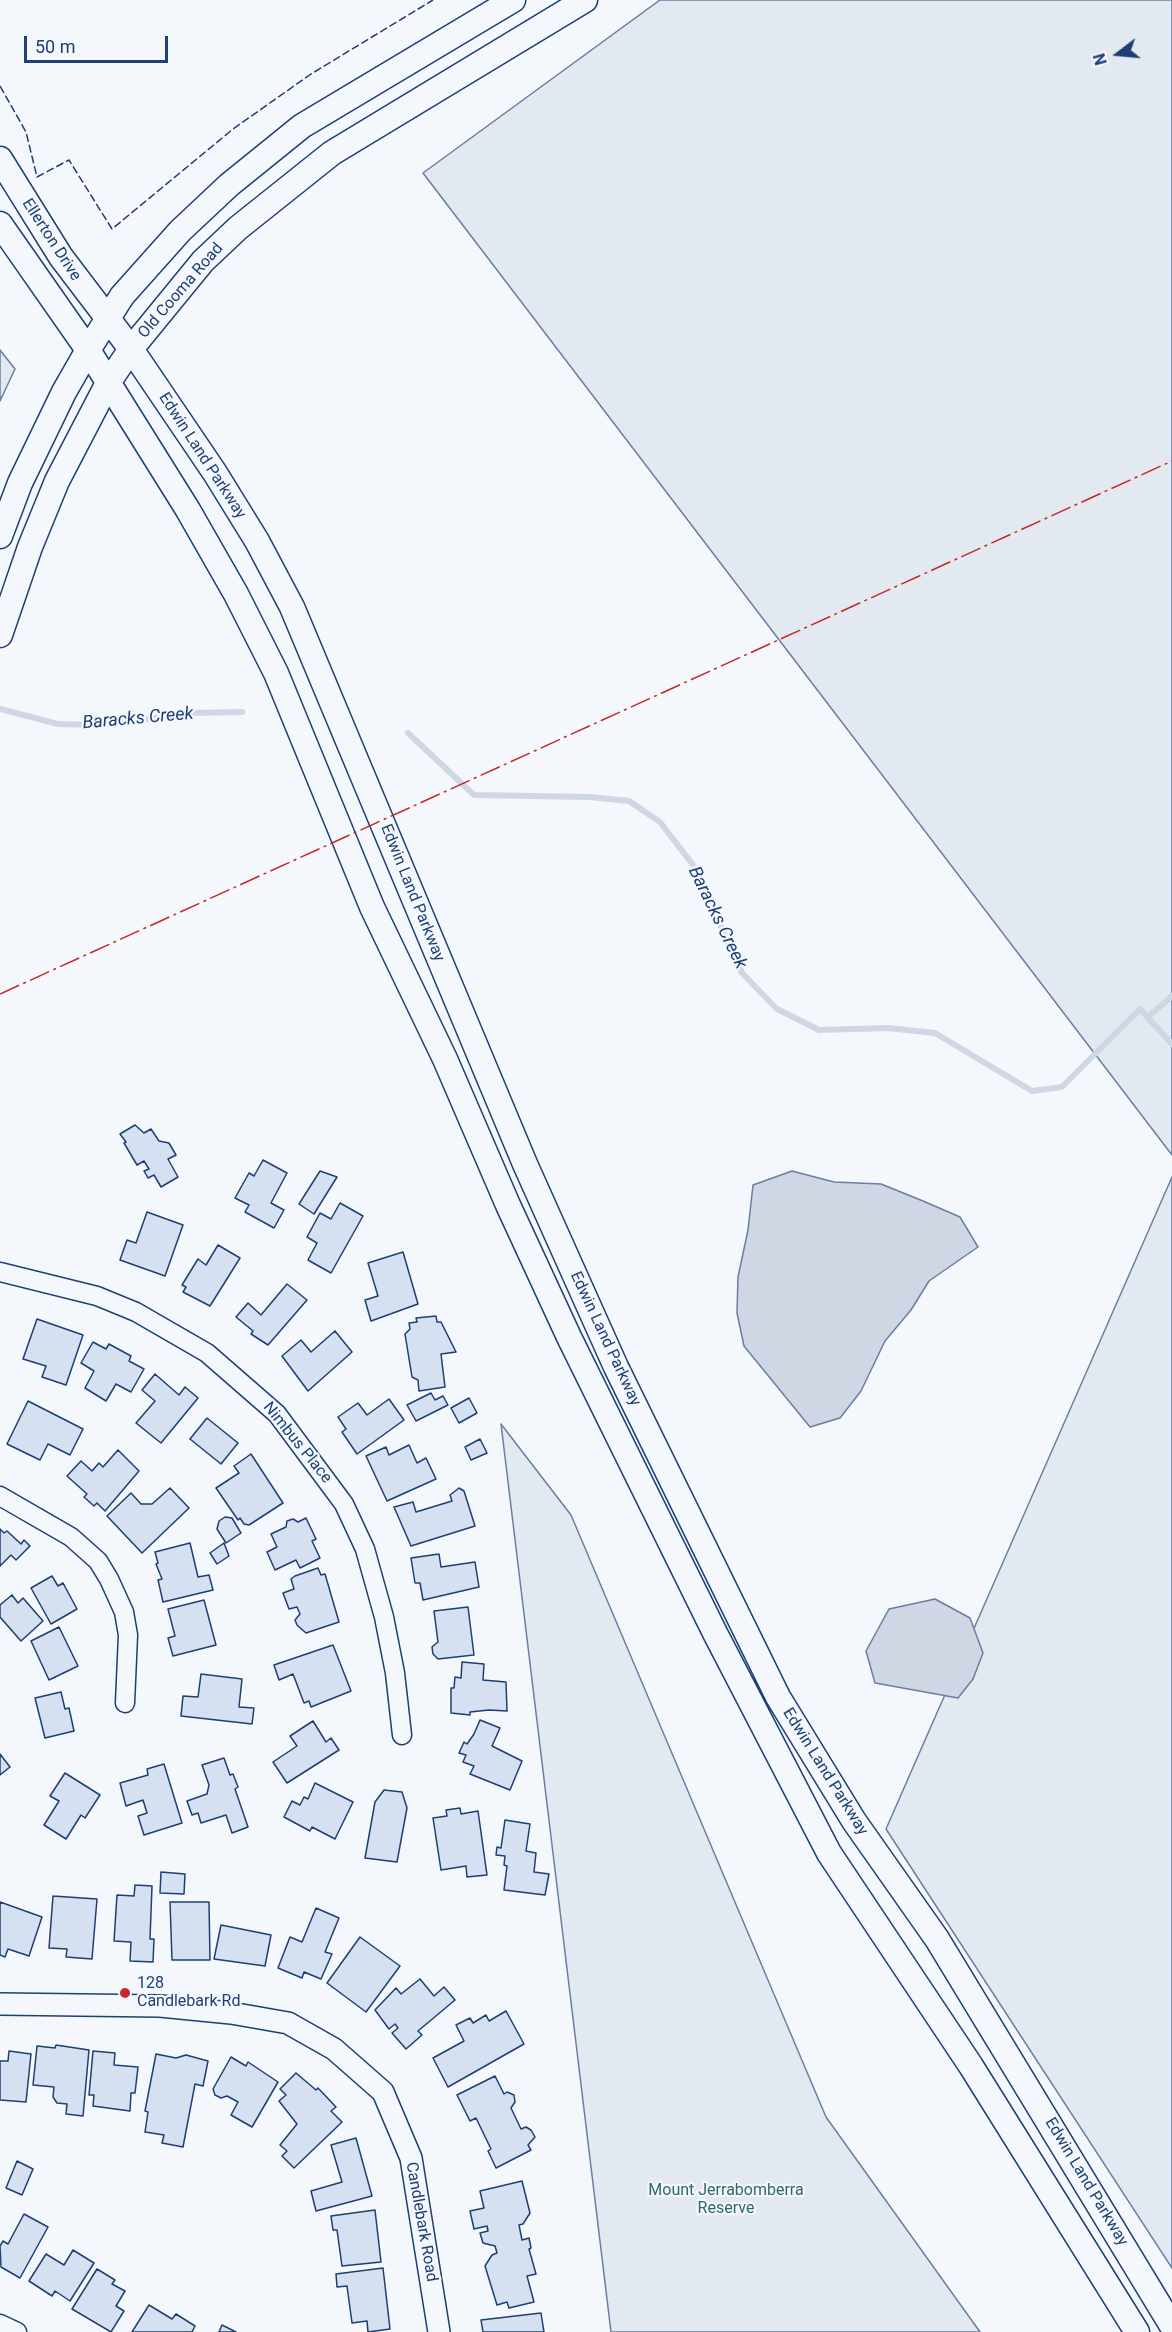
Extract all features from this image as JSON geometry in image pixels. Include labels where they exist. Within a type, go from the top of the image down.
[{"type":"main road","points":[[0,536],[20,483],[64,392],[106,319],[122,296],[180,231],[265,154],[302,126],[513,0]]},
{"type":"main road","name":"Old Cooma Road","points":[[0,635],[30,547],[57,481],[108,383],[131,349],[203,261],[238,228],[332,153],[585,0]]},
{"type":"main road","name":"Ellerton Drive","points":[[0,159],[61,257],[106,319]]},
{"type":"main road","name":"Ellerton Drive","points":[[0,224],[88,350]]},
{"type":"main road","name":"Edwin Land Parkway","points":[[106,319],[131,349],[215,473],[257,541],[291,607],[525,1164],[616,1367],[778,1697],[854,1821],[937,1939],[1172,2326]]},
{"type":"main road","name":"Edwin Land Parkway","points":[[88,350],[194,519],[236,594],[276,673],[372,907],[445,1059],[508,1206],[568,1336],[715,1633],[829,1853],[971,2066],[1137,2332]]},
{"type":"street","name":"Nimbus Place","points":[[0,1272],[97,1296],[136,1312],[207,1353],[277,1414],[344,1504],[365,1549],[384,1617],[395,1673],[402,1735]]},
{"type":"street","points":[[0,1496],[71,1537],[98,1561],[109,1579],[124,1612],[128,1635],[125,1703]]},
{"type":"street","name":"Candlebark Road","points":[[0,2004],[160,2006],[231,2013],[288,2023],[334,2049],[383,2092],[411,2158],[439,2332]]},
{"type":"street","points":[[0,2324],[18,2332]]},
{"type":"green space","points":[[660,0],[1172,0],[1172,1155],[423,173]]},
{"type":"green space","points":[[0,350],[15,369],[0,401]]},
{"type":"green space","points":[[1172,1177],[1172,2268],[886,1829]]},
{"type":"green space","name":"Mount Jerrabomberra Reserve","points":[[501,1424],[571,1515],[826,2117],[980,2332],[611,2332]]},
{"type":"shaded area","points":[[792,1171],[834,1182],[881,1184],[923,1201],[960,1217],[978,1247],[929,1281],[911,1310],[885,1341],[861,1391],[840,1418],[810,1427],[744,1346],[737,1313],[738,1277],[748,1230],[753,1185]]},
{"type":"shaded area","points":[[935,1599],[970,1618],[983,1653],[973,1679],[958,1698],[875,1683],[866,1651],[889,1609]]},
{"type":"building","points":[[135,1125],[144,1133],[151,1129],[159,1141],[169,1143],[176,1155],[168,1159],[178,1177],[161,1187],[154,1175],[148,1178],[144,1171],[149,1169],[144,1161],[137,1165],[120,1134]]},
{"type":"building","points":[[263,1160],[287,1173],[271,1203],[284,1210],[274,1228],[245,1212],[249,1205],[235,1198],[249,1173],[254,1176]]},
{"type":"building","points":[[320,1171],[337,1177],[314,1214],[299,1204]]},
{"type":"building","points":[[340,1203],[363,1216],[331,1273],[308,1260],[317,1243],[307,1237],[320,1213],[331,1219]]},
{"type":"building","points":[[147,1212],[183,1225],[165,1276],[120,1260],[127,1240],[136,1243]]},
{"type":"building","points":[[218,1245],[240,1258],[210,1306],[183,1292],[186,1287],[182,1285],[198,1259],[206,1265]]},
{"type":"building","points":[[403,1252],[418,1304],[371,1321],[365,1300],[378,1296],[368,1263]]},
{"type":"building","points":[[287,1284],[307,1300],[268,1345],[251,1334],[253,1331],[236,1317],[248,1303],[261,1315]]},
{"type":"building","points":[[436,1316],[437,1322],[441,1322],[456,1352],[441,1354],[445,1387],[419,1391],[418,1380],[412,1377],[405,1334],[410,1329],[409,1323],[417,1322],[416,1318]]},
{"type":"building","points":[[37,1319],[83,1335],[66,1385],[42,1377],[46,1366],[23,1359]]},
{"type":"building","points":[[335,1331],[352,1352],[308,1391],[282,1356],[301,1340],[311,1352]]},
{"type":"building","points":[[93,1342],[106,1349],[109,1344],[131,1356],[129,1361],[144,1369],[131,1392],[116,1384],[106,1401],[85,1388],[94,1371],[81,1363]]},
{"type":"building","points":[[155,1374],[179,1395],[185,1387],[198,1398],[161,1443],[136,1423],[155,1401],[142,1390]]},
{"type":"building","points":[[431,1393],[435,1400],[443,1396],[448,1405],[416,1421],[407,1405]]},
{"type":"building","points":[[469,1398],[477,1413],[459,1423],[451,1408]]},
{"type":"building","points":[[389,1399],[404,1420],[357,1454],[342,1432],[346,1429],[338,1417],[358,1403],[367,1415]]},
{"type":"building","points":[[28,1401],[83,1429],[70,1455],[48,1444],[40,1460],[7,1444]]},
{"type":"building","points":[[207,1418],[238,1443],[221,1464],[190,1439]]},
{"type":"building","points":[[480,1439],[487,1453],[471,1460],[465,1447]]},
{"type":"building","points":[[409,1445],[417,1463],[426,1458],[436,1479],[387,1501],[366,1456],[386,1447],[389,1455]]},
{"type":"building","points":[[118,1450],[139,1471],[105,1511],[97,1503],[94,1506],[84,1497],[87,1494],[67,1476],[81,1461],[92,1471],[99,1463],[103,1467]]},
{"type":"building","points":[[251,1454],[283,1503],[249,1525],[244,1524],[240,1518],[238,1520],[216,1488],[239,1473],[234,1466]]},
{"type":"building","points":[[170,1488],[189,1508],[142,1553],[107,1516],[131,1493],[141,1504],[152,1504]]},
{"type":"building","points":[[459,1488],[464,1491],[475,1526],[411,1546],[394,1507],[413,1502],[416,1512],[452,1501],[450,1495]]},
{"type":"building","points":[[225,1517],[232,1518],[241,1533],[226,1543],[217,1529],[219,1521]]},
{"type":"building","points":[[306,1518],[316,1539],[312,1541],[320,1558],[300,1568],[296,1560],[275,1570],[267,1552],[277,1547],[271,1534],[286,1527],[287,1521],[293,1519],[298,1522]]},
{"type":"building","points":[[0,1529],[4,1533],[7,1531],[21,1544],[24,1540],[30,1546],[16,1560],[11,1555],[0,1566]]},
{"type":"building","points":[[190,1543],[198,1577],[209,1575],[213,1590],[163,1602],[158,1580],[162,1579],[156,1564],[158,1563],[155,1552]]},
{"type":"building","points":[[224,1543],[229,1556],[217,1564],[210,1553]]},
{"type":"building","points":[[439,1554],[441,1567],[475,1562],[479,1587],[423,1600],[420,1583],[415,1583],[411,1558]]},
{"type":"building","points":[[318,1568],[321,1575],[325,1574],[339,1622],[306,1633],[295,1620],[300,1614],[297,1607],[289,1609],[283,1593],[294,1589],[291,1579],[295,1576]]},
{"type":"building","points":[[52,1576],[58,1586],[63,1583],[77,1609],[51,1624],[31,1588]]},
{"type":"building","points":[[12,1595],[18,1603],[23,1598],[43,1621],[21,1641],[0,1617],[0,1605]]},
{"type":"building","points":[[204,1600],[216,1645],[173,1656],[168,1638],[175,1636],[168,1609]]},
{"type":"building","points":[[468,1607],[474,1655],[438,1659],[433,1654],[432,1647],[438,1642],[434,1611]]},
{"type":"building","points":[[59,1627],[78,1666],[49,1680],[31,1641]]},
{"type":"building","points":[[333,1645],[351,1691],[311,1707],[309,1701],[304,1703],[293,1674],[279,1680],[274,1665]]},
{"type":"building","points":[[462,1662],[484,1664],[483,1680],[506,1682],[507,1711],[470,1712],[470,1715],[451,1713],[451,1688],[454,1688],[455,1677],[461,1678]]},
{"type":"building","points":[[201,1674],[242,1679],[239,1707],[254,1708],[252,1724],[181,1716],[183,1696],[198,1697]]},
{"type":"building","points":[[61,1692],[65,1709],[69,1708],[74,1731],[45,1738],[35,1698]]},
{"type":"building","points":[[480,1720],[500,1728],[492,1746],[522,1761],[510,1790],[470,1774],[474,1766],[463,1762],[466,1755],[459,1753],[464,1742],[467,1744],[474,1734]]},
{"type":"building","points":[[313,1721],[326,1742],[331,1738],[339,1750],[287,1783],[273,1762],[297,1746],[290,1736]]},
{"type":"building","points":[[0,1754],[10,1767],[0,1775]]},
{"type":"building","points":[[224,1758],[230,1775],[233,1774],[238,1787],[235,1789],[248,1827],[232,1833],[226,1815],[201,1823],[198,1813],[192,1815],[187,1801],[207,1794],[209,1785],[202,1765]]},
{"type":"building","points":[[164,1764],[182,1823],[144,1835],[138,1816],[147,1813],[143,1800],[126,1806],[120,1783],[148,1775],[147,1769]]},
{"type":"building","points":[[65,1773],[100,1795],[85,1818],[81,1815],[66,1839],[44,1825],[59,1801],[50,1796]]},
{"type":"building","points":[[315,1783],[353,1802],[335,1839],[312,1827],[310,1831],[284,1817],[292,1801],[300,1805],[304,1797],[308,1799]]},
{"type":"building","points":[[384,1790],[402,1792],[407,1808],[397,1862],[365,1858],[375,1802]]},
{"type":"building","points":[[460,1808],[461,1814],[478,1811],[487,1875],[467,1877],[466,1866],[441,1870],[433,1818],[447,1816],[446,1810]]},
{"type":"building","points":[[505,1820],[530,1824],[526,1851],[536,1853],[534,1872],[549,1874],[545,1895],[504,1890],[507,1866],[504,1865],[505,1856],[496,1855],[497,1847],[501,1848]]},
{"type":"building","points":[[161,1872],[185,1874],[184,1894],[160,1893]]},
{"type":"building","points":[[135,1885],[152,1886],[150,1939],[154,1939],[153,1962],[130,1961],[131,1942],[114,1941],[117,1895],[134,1896]]},
{"type":"building","points":[[53,1896],[97,1899],[92,1959],[66,1957],[67,1949],[49,1948]]},
{"type":"building","points":[[0,1902],[42,1917],[29,1956],[8,1949],[5,1957],[0,1955]]},
{"type":"building","points":[[170,1902],[209,1902],[210,1960],[172,1960]]},
{"type":"building","points":[[316,1908],[339,1918],[325,1952],[332,1954],[321,1979],[304,1972],[302,1978],[278,1968],[290,1937],[302,1942]]},
{"type":"building","points":[[221,1925],[271,1935],[265,1966],[214,1959]]},
{"type":"building","points":[[360,1937],[400,1966],[366,2012],[327,1983]]},
{"type":"building","points":[[420,1979],[434,1996],[444,1987],[455,2000],[418,2031],[422,2035],[406,2049],[392,2033],[398,2028],[395,2024],[389,2029],[375,2010],[396,1988],[401,1994]]},
{"type":"building","points":[[506,2011],[524,2044],[448,2087],[433,2058],[464,2041],[456,2025],[470,2018],[473,2023],[486,2015],[489,2021]]},
{"type":"building","points":[[56,2045],[89,2050],[83,2116],[66,2114],[67,2104],[57,2103],[53,2097],[54,2087],[33,2085],[37,2046],[55,2048]]},
{"type":"building","points":[[9,2051],[31,2054],[26,2102],[0,2100],[0,2061],[8,2061]]},
{"type":"building","points":[[93,2051],[115,2053],[114,2065],[138,2067],[135,2093],[131,2093],[130,2111],[93,2106],[94,2095],[89,2095]]},
{"type":"building","points":[[156,2054],[176,2058],[186,2055],[208,2061],[203,2086],[195,2084],[183,2147],[162,2143],[164,2135],[145,2132],[148,2112],[145,2111]]},
{"type":"building","points":[[231,2057],[246,2066],[248,2062],[278,2082],[252,2127],[231,2115],[238,2102],[227,2096],[221,2098],[215,2095],[213,2089]]},
{"type":"building","points":[[296,2073],[316,2090],[318,2088],[336,2107],[331,2111],[342,2122],[294,2168],[282,2156],[287,2151],[280,2145],[297,2124],[279,2101],[286,2095],[280,2089]]},
{"type":"building","points":[[495,2076],[504,2094],[507,2092],[514,2095],[515,2102],[511,2108],[521,2129],[526,2127],[535,2137],[528,2145],[531,2150],[496,2168],[488,2151],[491,2149],[476,2118],[470,2121],[457,2095]]},
{"type":"building","points":[[356,2138],[372,2196],[316,2211],[311,2191],[342,2182],[331,2145]]},
{"type":"building","points":[[17,2161],[33,2169],[22,2195],[6,2188]]},
{"type":"building","points":[[522,2181],[530,2213],[523,2224],[519,2225],[522,2240],[529,2238],[531,2248],[529,2249],[536,2274],[527,2276],[534,2302],[509,2308],[507,2302],[497,2305],[485,2266],[492,2255],[497,2253],[495,2246],[483,2243],[480,2233],[488,2231],[487,2226],[474,2229],[470,2211],[484,2208],[480,2191]]},
{"type":"building","points":[[375,2210],[381,2262],[342,2266],[337,2230],[333,2230],[331,2216]]},
{"type":"building","points":[[24,2214],[48,2227],[20,2278],[1,2267],[0,2246],[3,2241],[8,2244]]},
{"type":"building","points":[[73,2250],[94,2263],[70,2301],[55,2291],[52,2296],[29,2281],[46,2254],[64,2265]]},
{"type":"building","points":[[383,2268],[390,2329],[368,2332],[367,2321],[352,2323],[347,2286],[337,2287],[336,2274]]},
{"type":"building","points":[[97,2269],[115,2280],[112,2284],[125,2291],[116,2306],[124,2311],[111,2332],[72,2309]]},
{"type":"building","points":[[149,2305],[172,2319],[176,2314],[195,2326],[192,2332],[132,2332]]},
{"type":"building","points":[[541,2313],[544,2332],[483,2332],[481,2320]]},
{"type":"building","points":[[222,2325],[236,2332],[219,2332]]},
{"type":"waterway","name":"Baracks Creek","points":[[0,709],[58,724],[101,725],[191,713],[242,712]]},
{"type":"waterway","name":"Baracks Creek","points":[[408,733],[474,795],[590,797],[629,801],[660,822],[693,865],[742,973],[777,1009],[819,1030],[888,1028],[935,1033],[1032,1091],[1062,1087],[1140,1009],[1172,1044]]},
{"type":"waterway","points":[[1148,1017],[1172,996]]},
{"type":"fence","points":[[0,86],[26,132],[37,177],[69,160],[112,229],[233,129],[311,74],[433,0]]},
{"type":"power","points":[[0,994],[1172,461]]},
{"type":"place","name":"128 Candlebark Rd","points":[[125,1993]]}]
